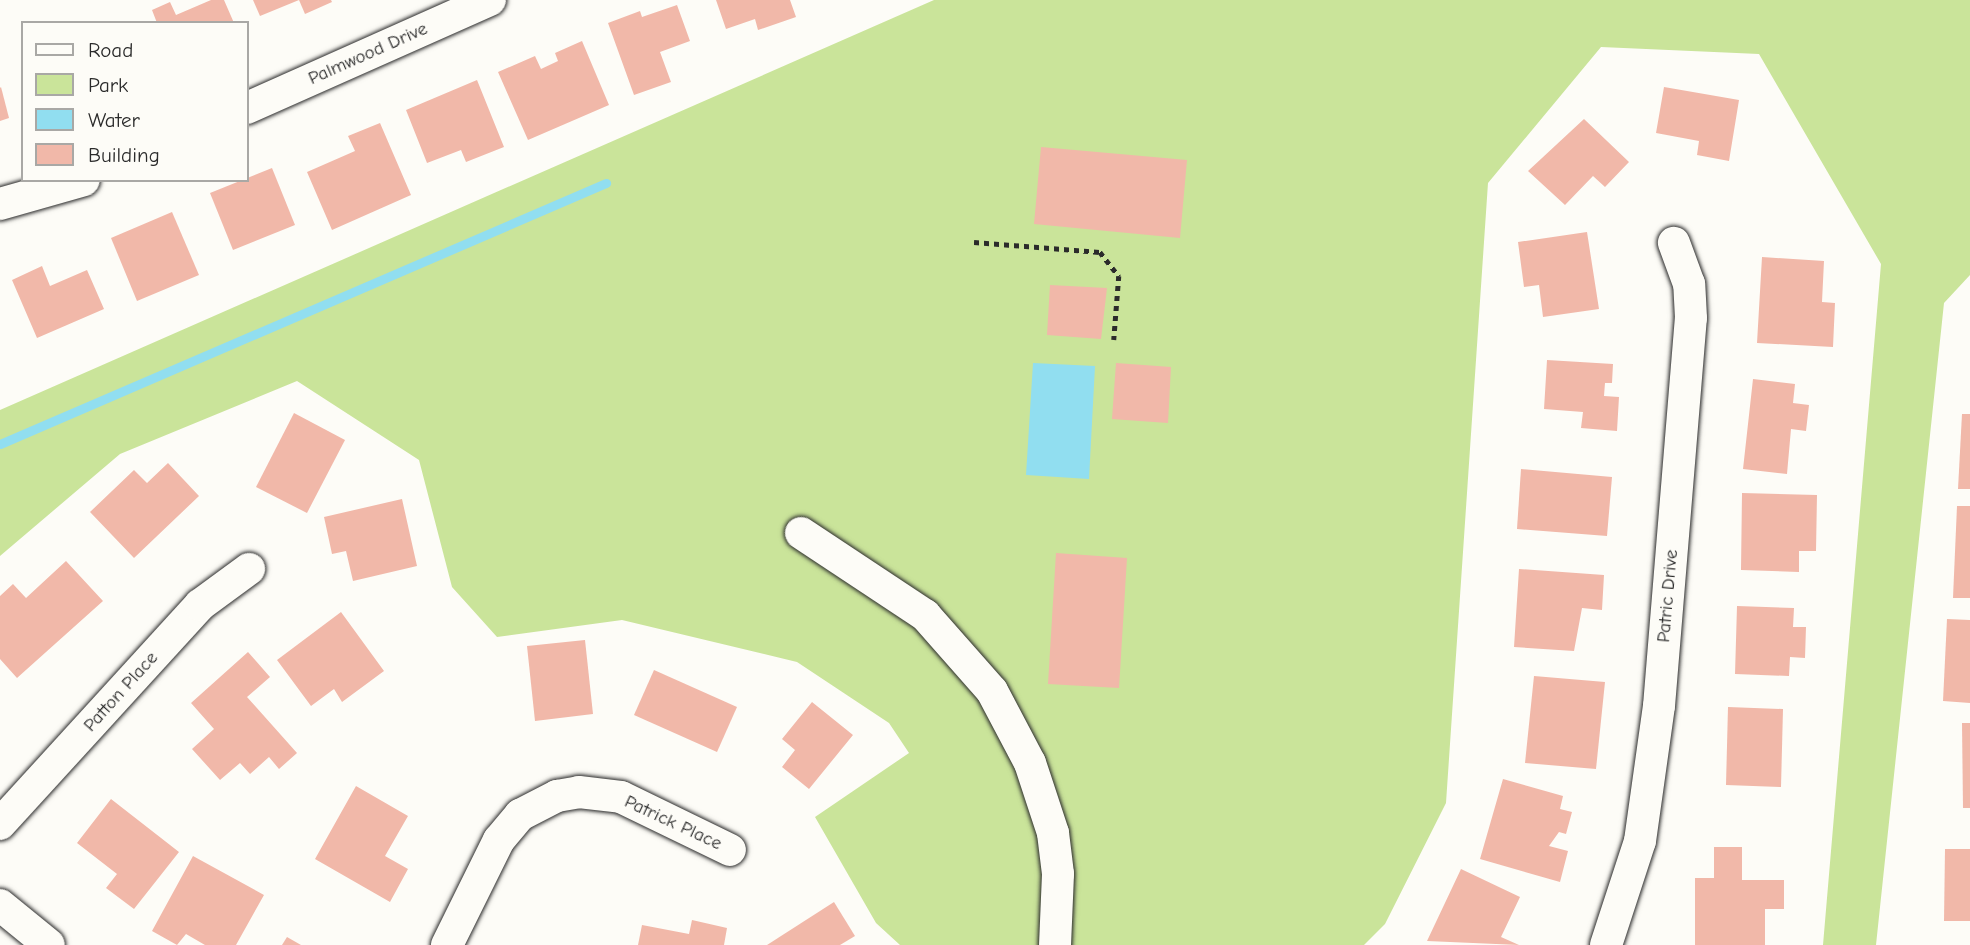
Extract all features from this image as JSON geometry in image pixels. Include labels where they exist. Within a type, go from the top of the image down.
[{"type":"street","name":"Palmwood Drive","points":[[248,108],[490,0]]},
{"type":"street","points":[[0,204],[78,182]]},
{"type":"street","name":"Patric Drive","points":[[1606,945],[1640,841],[1659,706],[1690,318],[1689,284],[1674,243]]},
{"type":"street","points":[[801,533],[925,615],[992,691],[1030,763],[1053,833],[1058,874],[1055,945]]},
{"type":"street","name":"Patton Place","points":[[0,824],[200,604],[249,569]]},
{"type":"street","name":"Patrick Place","points":[[447,945],[499,840],[520,815],[557,796],[579,792],[621,797],[730,850]]},
{"type":"street","points":[[0,905],[49,945]]},
{"type":"path","points":[[974,242],[1100,252],[1119,276],[1114,340]]},
{"type":"green space","points":[[934,0],[1970,0],[1970,275],[1944,303],[1876,945],[1823,945],[1881,264],[1759,54],[1601,47],[1488,183],[1446,803],[1385,924],[1364,945],[900,945],[876,923],[815,817],[909,753],[889,723],[797,662],[622,620],[497,637],[452,587],[419,460],[297,381],[120,454],[0,556],[0,410]]},
{"type":"water","points":[[1033,363],[1095,366],[1089,479],[1026,475]]},
{"type":"building","points":[[211,0],[224,0],[233,21],[156,21],[152,10],[170,2],[176,15]]},
{"type":"building","points":[[253,0],[299,0],[260,16]]},
{"type":"building","points":[[299,0],[331,0],[332,2],[305,14]]},
{"type":"building","points":[[716,0],[790,0],[796,17],[758,30],[755,19],[726,29]]},
{"type":"building","points":[[677,5],[690,41],[660,52],[671,82],[634,95],[608,23],[640,11],[642,17]]},
{"type":"building","points":[[582,41],[609,105],[528,140],[498,72],[535,56],[541,69],[558,61],[555,53]]},
{"type":"building","points":[[477,80],[504,147],[466,162],[461,150],[427,163],[406,110]]},
{"type":"building","points":[[1664,87],[1739,100],[1729,161],[1697,155],[1699,141],[1656,133]]},
{"type":"building","points":[[0,88],[9,118],[0,121]]},
{"type":"building","points":[[1584,119],[1629,162],[1605,187],[1593,176],[1565,205],[1528,171]]},
{"type":"building","points":[[380,123],[411,195],[332,230],[307,172],[355,151],[348,136]]},
{"type":"building","points":[[1041,147],[1187,160],[1180,238],[1034,224]]},
{"type":"building","points":[[272,168],[295,225],[233,250],[210,193],[237,182],[248,182],[248,178]]},
{"type":"building","points":[[172,212],[199,275],[137,301],[111,238]]},
{"type":"building","points":[[1587,232],[1599,309],[1543,317],[1539,285],[1524,287],[1518,242]]},
{"type":"building","points":[[1762,257],[1824,261],[1822,302],[1835,303],[1833,347],[1757,343]]},
{"type":"building","points":[[42,266],[50,286],[87,270],[104,309],[37,338],[12,280]]},
{"type":"building","points":[[1050,285],[1107,288],[1101,339],[1047,335]]},
{"type":"building","points":[[1547,360],[1613,364],[1612,383],[1605,383],[1604,396],[1619,397],[1617,431],[1581,428],[1583,412],[1544,409]]},
{"type":"building","points":[[1116,363],[1171,367],[1168,423],[1112,419]]},
{"type":"building","points":[[1753,379],[1795,384],[1793,403],[1809,405],[1806,431],[1791,429],[1787,474],[1743,469]]},
{"type":"building","points":[[294,413],[345,440],[307,513],[256,487]]},
{"type":"building","points":[[1962,414],[1970,414],[1970,489],[1958,489]]},
{"type":"building","points":[[168,463],[199,496],[134,558],[90,512],[134,470],[147,483]]},
{"type":"building","points":[[1521,469],[1612,477],[1607,536],[1517,529]]},
{"type":"building","points":[[1742,493],[1817,495],[1816,551],[1799,551],[1799,572],[1741,570]]},
{"type":"building","points":[[402,499],[417,566],[353,581],[346,551],[332,554],[324,517]]},
{"type":"building","points":[[1957,506],[1970,506],[1970,598],[1953,598]]},
{"type":"building","points":[[1056,553],[1127,558],[1119,688],[1048,684]]},
{"type":"building","points":[[66,561],[103,601],[17,678],[0,659],[0,596],[13,584],[26,598]]},
{"type":"building","points":[[1519,569],[1604,575],[1602,610],[1582,608],[1574,651],[1514,647]]},
{"type":"building","points":[[1737,606],[1794,608],[1793,627],[1806,627],[1805,658],[1790,657],[1789,676],[1735,674]]},
{"type":"building","points":[[341,612],[384,671],[342,702],[334,689],[311,706],[277,660]]},
{"type":"building","points":[[1947,619],[1970,620],[1970,703],[1943,701]]},
{"type":"building","points":[[585,640],[593,714],[535,721],[527,646]]},
{"type":"building","points":[[248,652],[270,677],[247,697],[297,753],[279,769],[269,757],[250,774],[240,763],[220,780],[192,749],[214,729],[191,703]]},
{"type":"building","points":[[654,670],[737,707],[717,752],[634,715]]},
{"type":"building","points":[[1534,676],[1605,682],[1596,769],[1525,763]]},
{"type":"building","points":[[812,702],[853,735],[809,789],[782,767],[795,750],[782,739]]},
{"type":"building","points":[[1728,707],[1783,709],[1781,787],[1726,785]]},
{"type":"building","points":[[1962,723],[1970,723],[1970,808],[1963,808]]},
{"type":"building","points":[[1503,779],[1563,796],[1560,809],[1572,812],[1566,834],[1559,832],[1549,846],[1568,851],[1560,882],[1480,859]]},
{"type":"building","points":[[356,786],[408,816],[385,856],[408,869],[390,902],[315,859]]},
{"type":"building","points":[[111,799],[179,852],[134,909],[106,888],[117,874],[77,843]]},
{"type":"building","points":[[1714,847],[1742,847],[1742,880],[1784,880],[1784,909],[1765,909],[1765,945],[1695,945],[1695,878],[1714,878]]},
{"type":"building","points":[[1945,849],[1970,849],[1970,921],[1944,921]]},
{"type":"building","points":[[193,856],[264,895],[236,945],[205,945],[186,934],[177,945],[152,931]]},
{"type":"building","points":[[1461,869],[1520,897],[1501,937],[1519,945],[1427,941]]},
{"type":"building","points":[[834,902],[855,936],[840,945],[767,945]]},
{"type":"building","points":[[692,920],[727,928],[724,945],[638,945],[642,925],[689,934]]},
{"type":"building","points":[[287,937],[301,945],[282,945]]},
{"type":"waterway","points":[[0,444],[606,183]]}]
